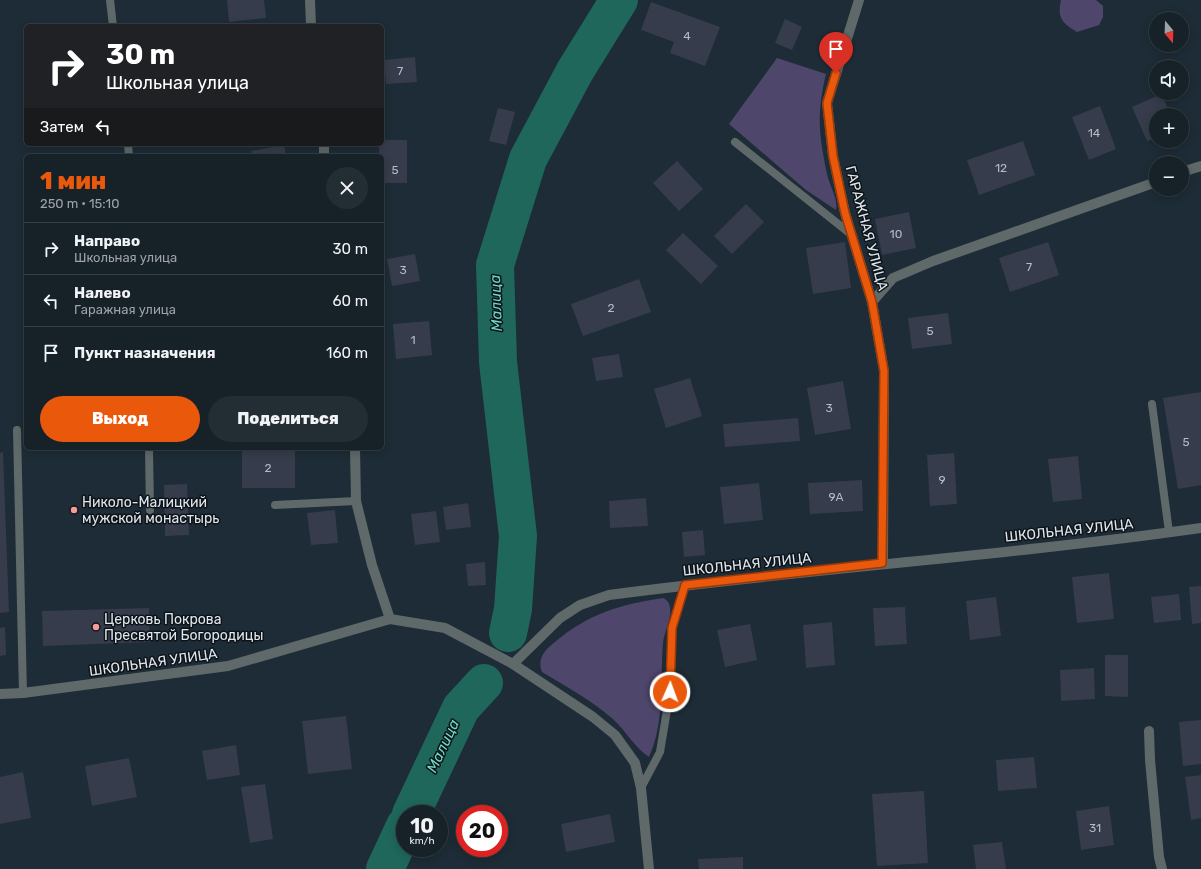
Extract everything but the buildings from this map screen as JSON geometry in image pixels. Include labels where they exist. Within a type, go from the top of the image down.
[{"type":"street","points":[[310,0],[310,24]]},
{"type":"street","name":"ГАРАЖНАЯ УЛИЦА","points":[[859,0],[827,103],[833,156],[845,213],[872,302],[884,371],[882,563]]},
{"type":"street","points":[[1189,170],[1201,166]]},
{"type":"street","name":"ГАРАЖНАЯ УЛИЦА","points":[[872,302],[892,278],[933,261],[1149,184]]},
{"type":"street","points":[[355,450],[356,501],[372,565],[390,619]]},
{"type":"street","name":"ШКОЛЬНАЯ УЛИЦА","points":[[0,694],[23,693],[228,666],[390,619],[445,628],[513,664],[560,618],[580,605],[609,594],[882,563],[1140,538],[1169,532],[1201,528]]},
{"type":"street","points":[[513,664],[593,717],[614,735],[635,763],[641,788],[649,869]]},
{"type":"street","points":[[1149,731],[1150,760],[1159,857],[1162,869]]},
{"type":"lane","points":[[110,0],[113,24]]},
{"type":"lane","points":[[735,142],[852,234]]},
{"type":"lane","points":[[1152,404],[1169,532]]},
{"type":"lane","points":[[17,430],[23,693]]},
{"type":"lane","points":[[149,450],[150,510]]},
{"type":"lane","points":[[275,505],[356,501]]},
{"type":"lane","points":[[641,788],[660,752],[670,692],[672,628],[685,585]]},
{"type":"shaded area","points":[[1061,0],[1096,0],[1103,6],[1103,17],[1099,25],[1077,32],[1072,29],[1064,23],[1060,16]]},
{"type":"shaded area","points":[[777,58],[826,74],[821,102],[820,126],[825,163],[828,178],[835,198],[836,210],[806,190],[729,124]]},
{"type":"shaded area","points":[[663,598],[667,600],[670,611],[663,643],[661,701],[658,730],[649,757],[639,749],[618,724],[605,712],[579,694],[542,672],[541,658],[551,645],[567,632],[593,617],[633,603]]},
{"type":"waterway","name":"Малица","points":[[508,633],[513,609],[518,536],[498,362],[495,265],[528,159],[575,71],[619,0]]},
{"type":"waterway","name":"Малица","points":[[415,805],[461,708],[484,683]]},
{"type":"waterway","name":"Малица","points":[[385,869],[396,845]]},
{"type":"place","name":"Николо-Малицкий мужской монастырь","points":[[74,510]]},
{"type":"place","name":"Церковь Покрова Пресвятой Богородицы","points":[[96,627]]},
{"type":"route","points":[[670,692],[672,628],[685,585],[882,563],[884,371],[872,302],[845,213],[833,156],[827,103],[836,73]]}]
